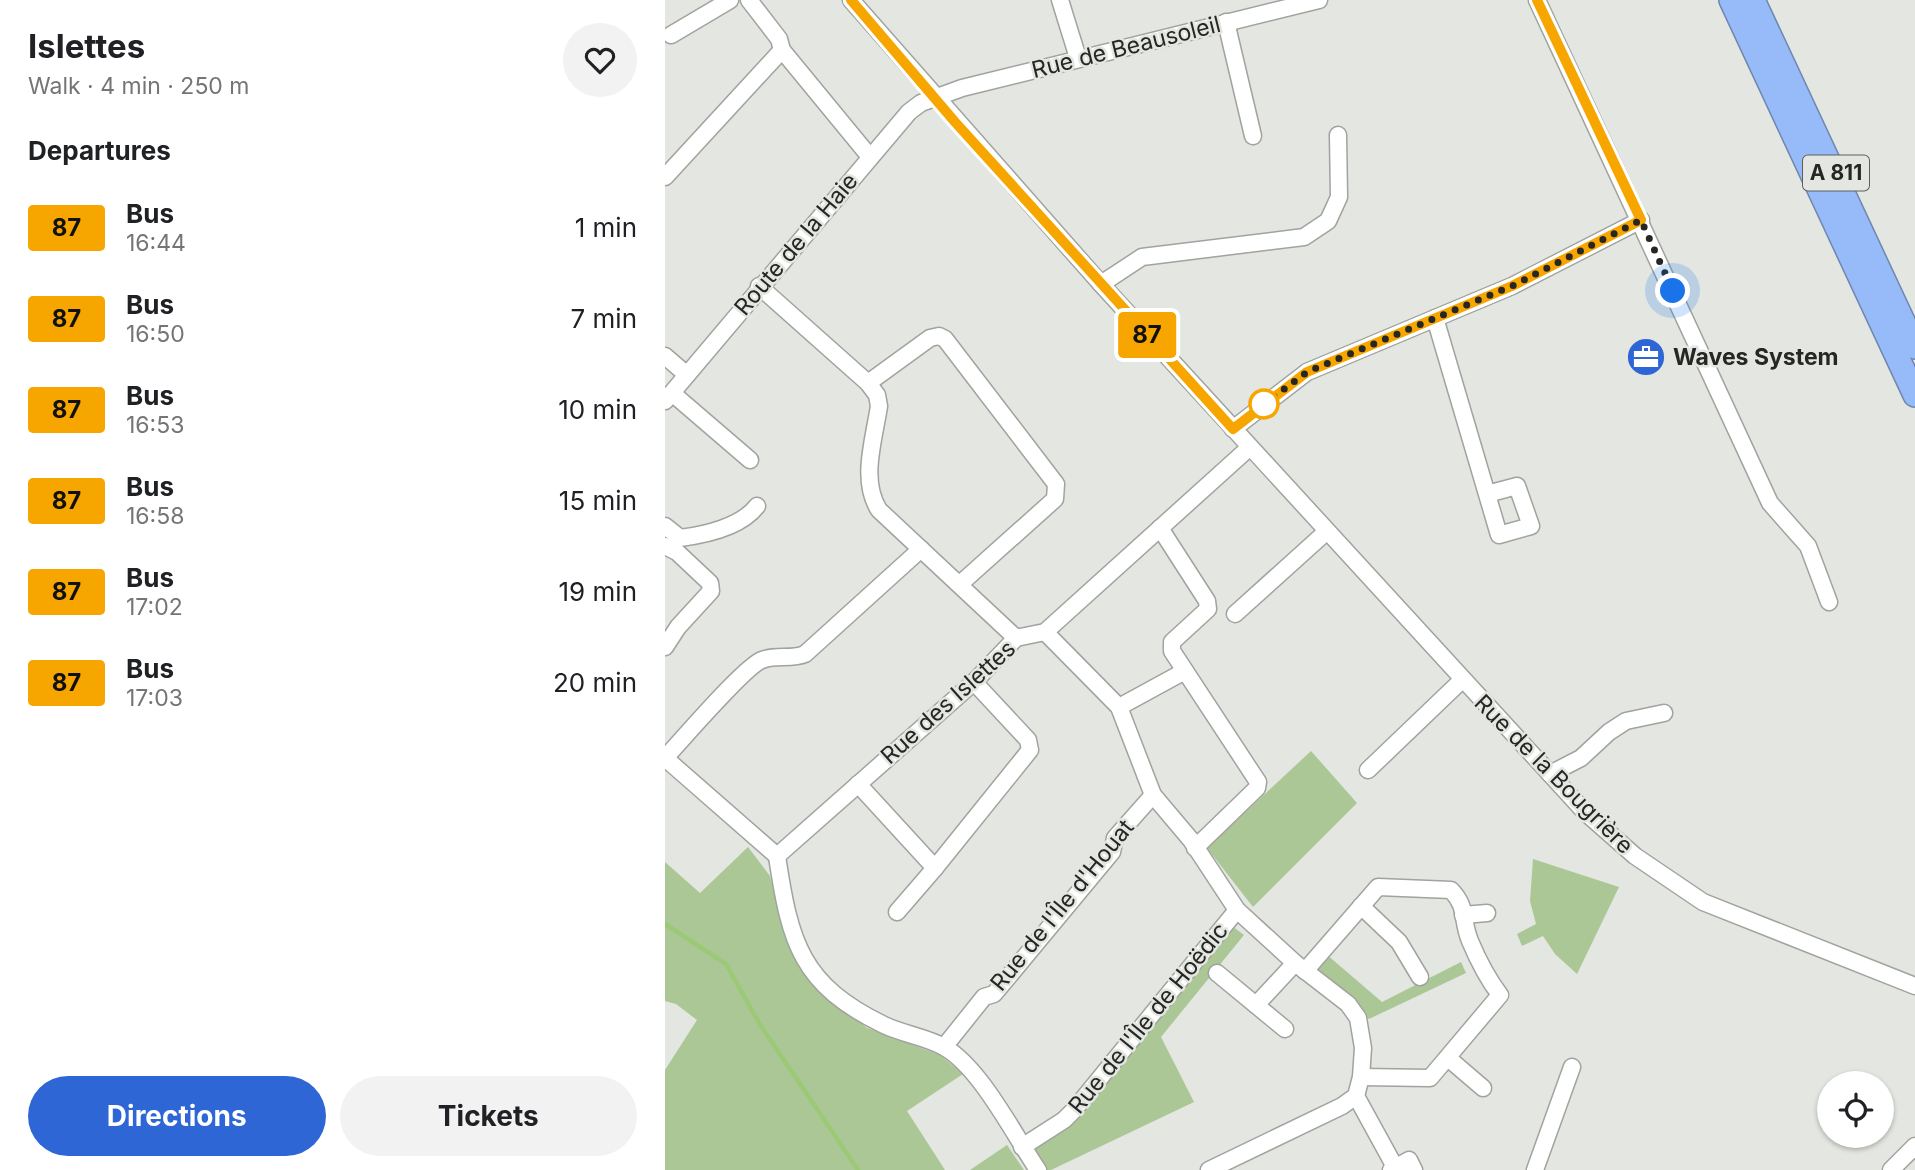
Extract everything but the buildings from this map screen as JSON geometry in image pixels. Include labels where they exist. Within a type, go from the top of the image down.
[{"type":"highway","name":"A 811","points":[[1731,0],[1809,161],[1915,396]]},
{"type":"highway","name":"A 811","points":[[1753,0],[1915,347]]},
{"type":"highway","points":[[1762,0],[1915,324]]},
{"type":"street","points":[[671,35],[730,0]]},
{"type":"street","points":[[749,0],[779,39],[782,50],[870,157]]},
{"type":"street","name":"Rue de la Bougrière","points":[[851,0],[1101,284],[1585,811],[1636,856],[1703,902],[1915,986]]},
{"type":"street","points":[[1061,0],[1077,58]]},
{"type":"street","name":"Rue de Beausoleil","points":[[935,98],[1077,58],[1319,0]]},
{"type":"street","points":[[1537,0],[1770,503],[1808,546],[1829,602]]},
{"type":"street","points":[[1226,22],[1253,136]]},
{"type":"street","points":[[665,177],[782,50]]},
{"type":"street","name":"Route de la Haie","points":[[669,397],[759,286],[914,106],[935,98]]},
{"type":"street","points":[[1101,284],[1142,257],[1304,237],[1328,220],[1339,197],[1338,135]]},
{"type":"street","points":[[1233,429],[1307,372],[1512,286],[1641,220]]},
{"type":"street","points":[[759,286],[868,383],[877,395],[879,406],[868,483],[871,498],[879,510],[1016,638]]},
{"type":"street","points":[[1434,318],[1487,494]]},
{"type":"street","points":[[868,383],[930,338],[946,340],[1056,484],[1055,499],[960,584]]},
{"type":"street","points":[[665,356],[687,375]]},
{"type":"street","points":[[669,397],[750,460]]},
{"type":"street","name":"Rue des Islettes","points":[[777,856],[974,682],[1016,638],[1045,632],[1250,447]]},
{"type":"street","points":[[665,526],[680,538],[695,536],[738,521],[757,506]]},
{"type":"street","points":[[1160,528],[1207,601],[1208,609],[1172,642],[1172,651],[1253,770],[1258,782],[1257,788],[1195,848]]},
{"type":"street","points":[[1235,614],[1326,532]]},
{"type":"street","points":[[665,546],[677,552],[710,583],[711,591],[678,627],[665,647]]},
{"type":"street","points":[[921,549],[805,654],[796,658],[774,657],[753,665],[665,758],[777,856],[792,934],[815,976],[839,1001],[886,1026],[944,1047],[976,1079],[1038,1170]]},
{"type":"street","points":[[1045,632],[1119,707],[1153,794],[1195,848],[1237,910],[1300,967],[1348,1004],[1358,1018],[1363,1048],[1361,1077],[1356,1096],[1243,1163],[1212,1169]]},
{"type":"street","points":[[1119,707],[1185,671]]},
{"type":"street","name":"Rue de la Bougrière","points":[[1368,770],[1462,680]]},
{"type":"street","points":[[897,912],[1030,750],[1027,740],[974,682]]},
{"type":"street","points":[[1550,774],[1580,758],[1626,721],[1664,713]]},
{"type":"street","points":[[858,784],[935,867]]},
{"type":"street","name":"Rue de l'Île d'Houat","points":[[944,1047],[984,997],[995,994],[1112,852],[1115,838],[1153,794]]},
{"type":"street","points":[[1256,1005],[1300,967],[1378,887],[1451,890],[1462,902],[1463,915],[1478,960],[1500,995],[1430,1078],[1361,1077]]},
{"type":"street","points":[[1361,906],[1399,942],[1420,977]]},
{"type":"street","name":"Rue de l'Île de Hoëdic","points":[[1022,1147],[1074,1111],[1237,910]]},
{"type":"street","points":[[1463,915],[1487,913]]},
{"type":"street","points":[[1217,973],[1285,1029]]},
{"type":"street","points":[[1448,1058],[1483,1088]]},
{"type":"street","points":[[1535,1170],[1572,1067]]},
{"type":"street","points":[[1356,1096],[1393,1169],[1409,1160],[1414,1170]]},
{"type":"street","points":[[1891,1170],[1915,1146]]},
{"type":"green space","points":[[1311,751],[1357,803],[1253,907],[1207,848]]},
{"type":"green space","points":[[748,847],[770,876],[782,921],[830,1000],[867,1028],[940,1055],[963,1074],[907,1111],[945,1170],[665,1170],[665,1070],[697,1020],[676,1004],[665,1001],[665,862],[700,893]]},
{"type":"green space","points":[[1533,859],[1619,887],[1577,974],[1555,954],[1543,936],[1522,946],[1517,934],[1536,924],[1530,901]]},
{"type":"green space","points":[[1232,926],[1244,935],[1161,1037],[1194,1102],[1051,1170],[1045,1170],[1033,1153],[1035,1146],[1076,1120]]},
{"type":"green space","points":[[1326,954],[1382,1002],[1461,962],[1466,973],[1369,1019],[1316,969]]},
{"type":"green space","points":[[1007,1145],[1024,1170],[970,1170]]},
{"type":"waterway","points":[[665,924],[726,964],[759,1023],[858,1170]]},
{"type":"bus line","name":"87","points":[[851,0],[955,122],[1233,429],[1307,372],[1512,286],[1641,220],[1537,0]]},
{"type":"place","name":"Waves System","points":[[1646,357]]},
{"type":"route","points":[[1264,404],[1307,372],[1512,286],[1641,220],[1673,291]]}]
